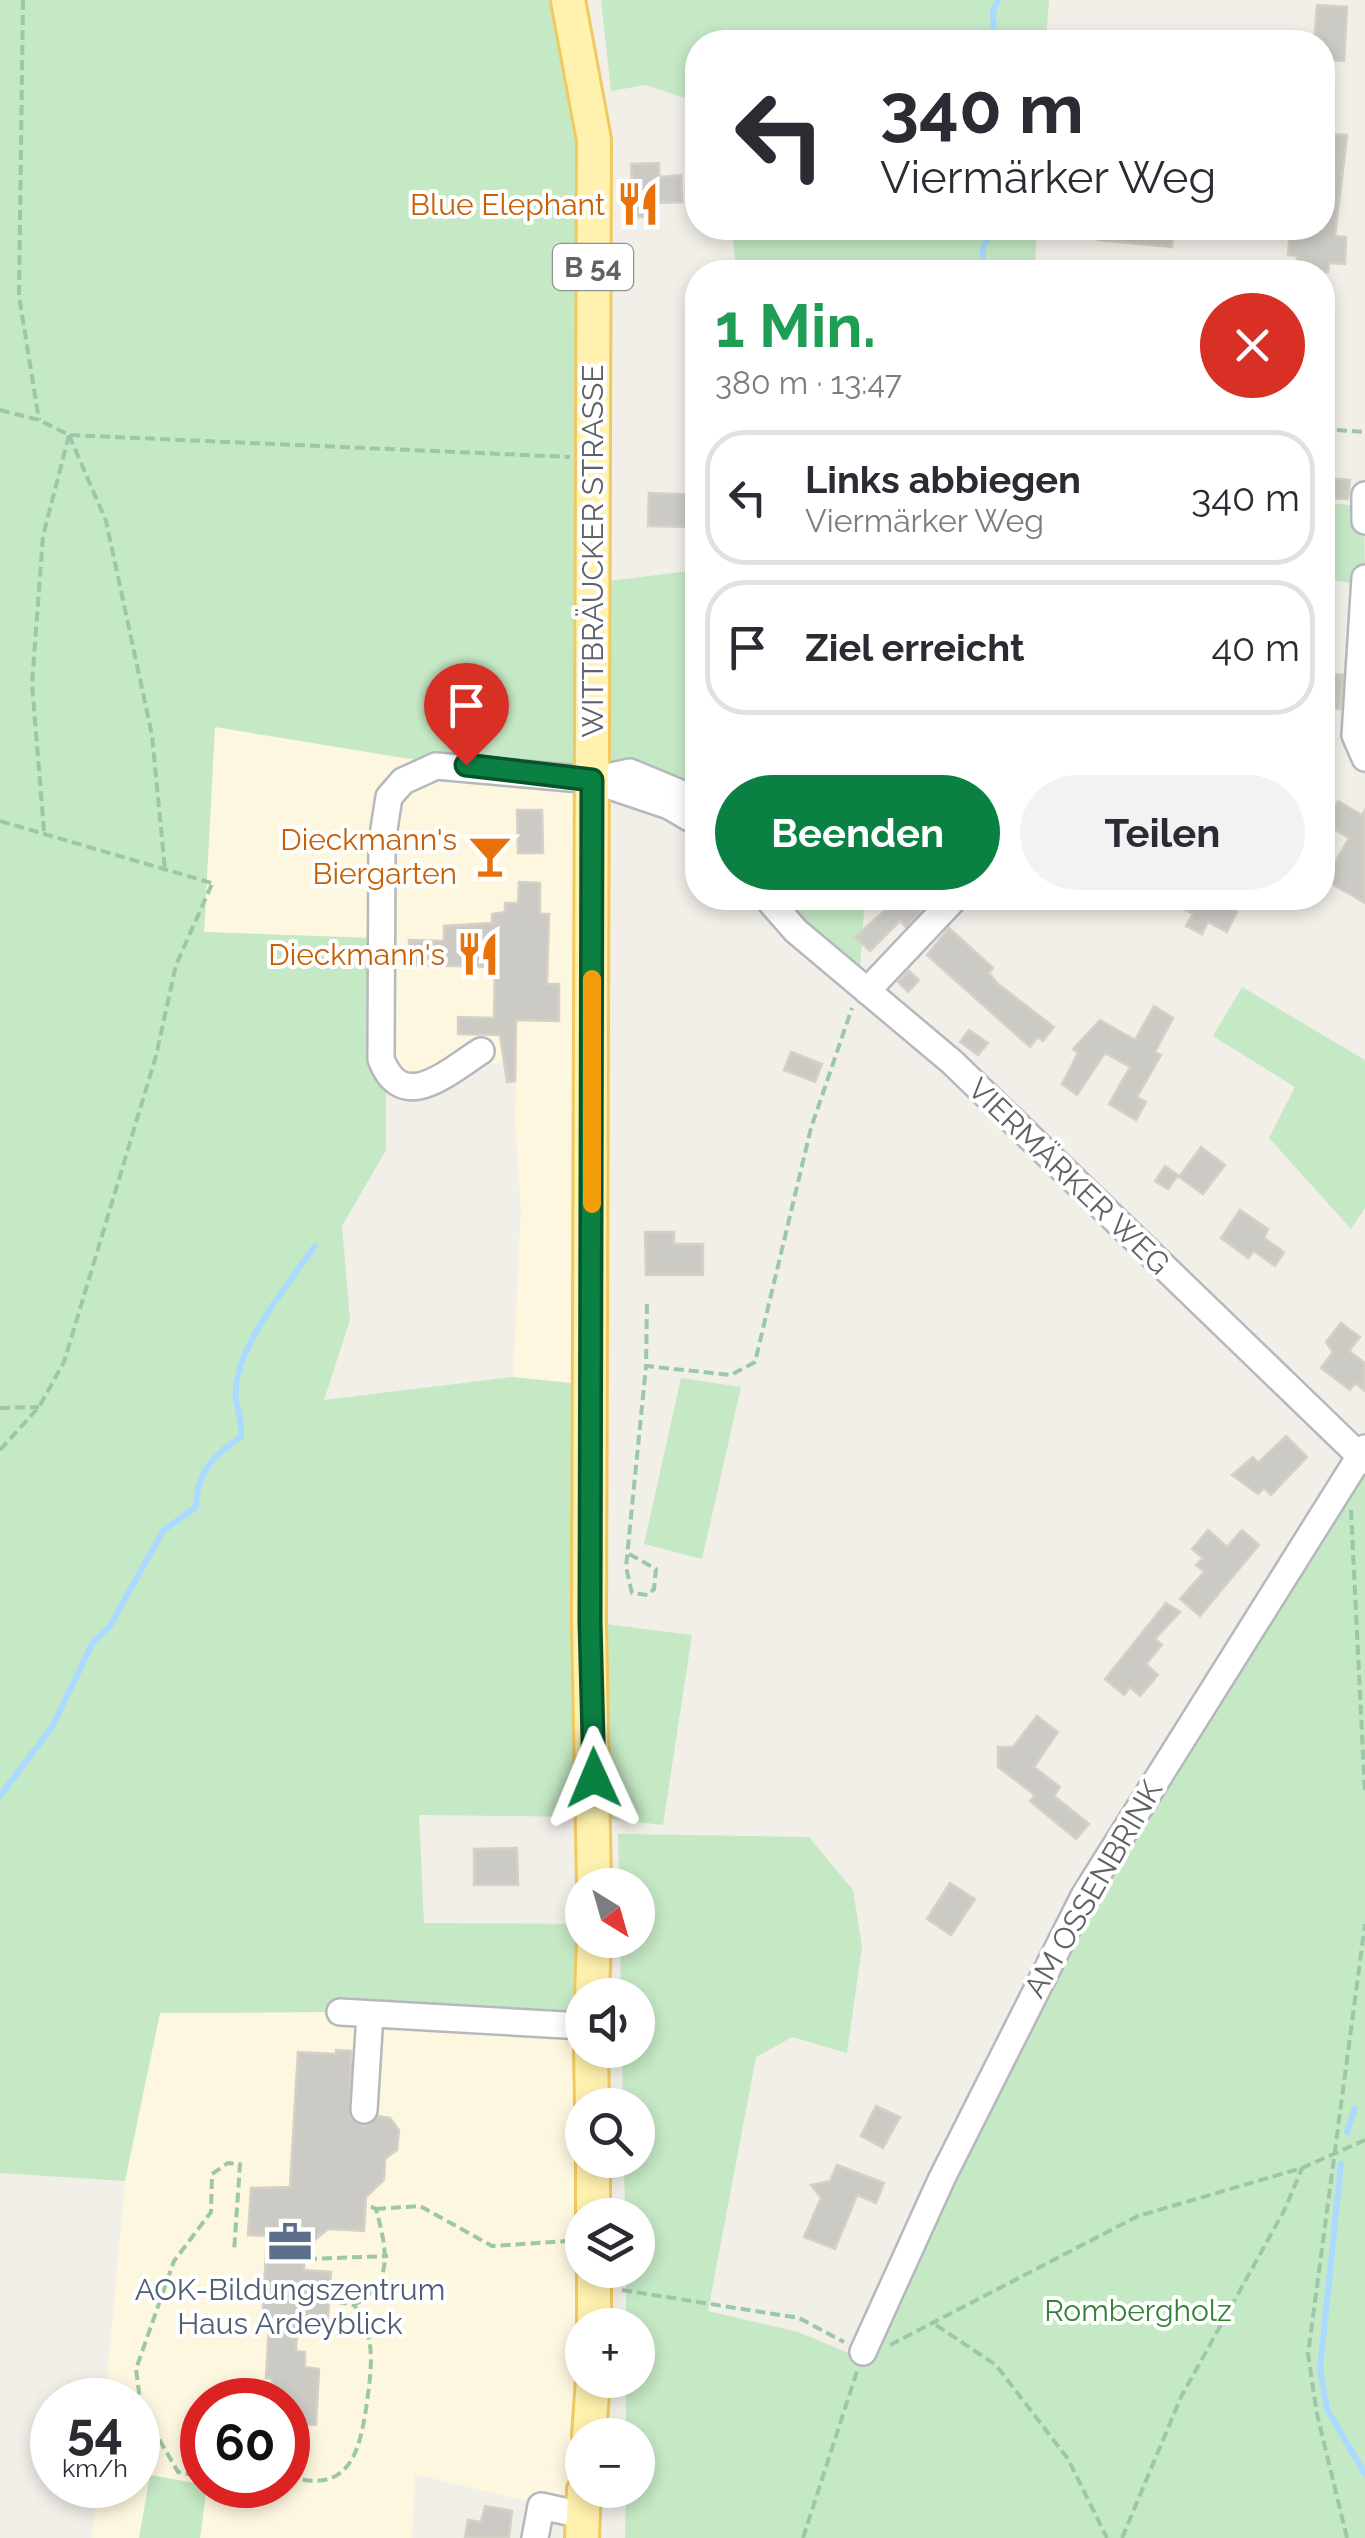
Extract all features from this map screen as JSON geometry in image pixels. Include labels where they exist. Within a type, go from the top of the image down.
[{"type":"main road","name":"WITTBRÄUCKER STRASSE","points":[[568,0],[594,140],[590,1622],[594,1868]]},
{"type":"street","points":[[1365,495],[1365,522]]},
{"type":"street","points":[[1365,578],[1356,735],[1365,758]]},
{"type":"street","points":[[481,1051],[422,1087],[401,1086],[388,1078],[382,1059],[374,914],[375,870],[389,797],[417,773],[436,766],[466,765],[592,780],[685,815]]},
{"type":"street","points":[[592,780],[630,772],[685,796]]},
{"type":"street","name":"VIERMÄRKER WEG","points":[[778,910],[796,932],[952,1062],[1363,1455]]},
{"type":"street","points":[[863,987],[943,910]]},
{"type":"street","name":"AM OSSENBRINK","points":[[863,2352],[942,2178],[1084,1896],[1363,1455]]},
{"type":"street","points":[[340,2012],[565,2025]]},
{"type":"street","points":[[364,2110],[370,2014]]},
{"type":"street","points":[[535,2538],[541,2506],[583,2514]]},
{"type":"path","points":[[23,0],[19,296],[40,420]]},
{"type":"path","points":[[0,410],[40,420],[69,436],[592,458]]},
{"type":"path","points":[[1335,430],[1365,432]]},
{"type":"path","points":[[44,832],[32,684],[43,536],[69,436]]},
{"type":"path","points":[[69,436],[106,521],[152,734],[166,870]]},
{"type":"path","points":[[0,821],[213,884],[176,965],[156,1056],[64,1362],[39,1407],[0,1450]]},
{"type":"path","points":[[646,1366],[731,1376],[754,1362],[811,1128],[863,987]]},
{"type":"path","points":[[629,1554],[656,1569],[654,1589],[648,1595],[632,1594],[628,1584],[629,1554],[646,1366],[646,1304]]},
{"type":"path","points":[[0,1408],[39,1407]]},
{"type":"path","points":[[1354,1542],[1365,1795]]},
{"type":"path","points":[[1347,2538],[1308,2354],[1365,1924]]},
{"type":"path","points":[[645,2288],[799,2318],[863,2352],[936,2325],[1138,2216],[1302,2168],[1365,2140]]},
{"type":"path","points":[[180,2472],[140,2408],[136,2369],[174,2260],[210,2212],[212,2174],[228,2163],[240,2164],[234,2252]]},
{"type":"path","points":[[1122,2538],[1181,2397],[1285,2209],[1302,2168]]},
{"type":"path","points":[[333,2301],[354,2305],[368,2297],[378,2284],[388,2256],[373,2208],[420,2206],[492,2246],[565,2241]]},
{"type":"path","points":[[307,2259],[388,2256]]},
{"type":"path","points":[[310,2479],[336,2476],[360,2448],[372,2355],[366,2322],[354,2305]]},
{"type":"path","points":[[936,2325],[996,2365],[1068,2459],[1107,2538]]},
{"type":"path","points":[[803,2538],[863,2352]]},
{"type":"shaded area","points":[[215,726],[592,780],[590,1385],[513,1377],[521,1210],[515,1118],[517,1061],[483,1065],[435,1090],[386,1094],[370,938],[204,932]]},
{"type":"shaded area","points":[[340,2012],[565,2025],[565,2068],[582,2068],[582,2088],[565,2088],[565,2178],[582,2178],[582,2198],[565,2198],[565,2288],[582,2288],[582,2308],[565,2308],[565,2398],[582,2398],[582,2418],[565,2418],[565,2508],[582,2508],[582,2515],[415,2474],[412,2538],[92,2538],[95,2508],[160,2508],[160,2378],[107,2378],[125,2181],[159,2013]]},
{"type":"green space","points":[[0,0],[568,0],[594,140],[593,583],[685,572],[685,804],[215,727],[204,932],[371,938],[386,1094],[386,1150],[342,1226],[350,1320],[324,1400],[513,1377],[590,1385],[589,1622],[692,1635],[663,1825],[594,1817],[419,1815],[424,1923],[565,1924],[565,1958],[582,1958],[582,1978],[565,1978],[565,2025],[340,2012],[160,2013],[125,2181],[0,2173]]},
{"type":"green space","points":[[601,0],[1049,0],[1047,30],[685,30],[685,98],[646,85],[611,91]]},
{"type":"green space","points":[[733,240],[1036,240],[1035,260],[735,260]]},
{"type":"green space","points":[[1335,504],[1364,507],[1365,585],[1335,581]]},
{"type":"green space","points":[[780,910],[864,910],[859,984]]},
{"type":"green space","points":[[1242,987],[1365,1060],[1365,1208],[1351,1229],[1269,1138],[1295,1087],[1213,1036]]},
{"type":"green space","points":[[681,1378],[741,1387],[702,1559],[644,1544]]},
{"type":"green space","name":"Rombergholz","points":[[1365,1473],[1365,2538],[625,2538],[626,2508],[655,2508],[655,2418],[626,2418],[626,2398],[655,2398],[655,2308],[626,2308],[626,2288],[655,2288],[655,2198],[625,2198],[624,2178],[655,2178],[655,2088],[623,2088],[622,2068],[655,2068],[655,1978],[621,1978],[620,1958],[655,1958],[655,1868],[619,1868],[618,1834],[809,1837],[853,1890],[862,1946],[847,2053],[792,2037],[756,2057],[708,2311],[798,2332],[868,2361],[1010,2058],[1061,1959],[1133,1835]]},
{"type":"green space","points":[[160,2477],[180,2480],[180,2508],[204,2508],[200,2538],[139,2538],[144,2508],[160,2508]]},
{"type":"building","points":[[1317,5],[1347,7],[1344,61],[1335,61],[1335,30],[1315,30]]},
{"type":"building","points":[[1335,134],[1347,135],[1335,236]]},
{"type":"building","points":[[659,163],[659,177],[681,175],[682,202],[656,203],[657,216],[624,218],[622,181],[632,181],[631,164]]},
{"type":"building","points":[[1346,237],[1345,264],[1335,263],[1335,260],[1297,260],[1297,256],[1288,255],[1289,240]]},
{"type":"building","points":[[1098,240],[1172,240],[1172,247]]},
{"type":"building","points":[[1335,479],[1350,480],[1348,499],[1335,498]]},
{"type":"building","points":[[649,493],[685,494],[685,527],[648,526]]},
{"type":"building","points":[[1335,674],[1343,675],[1340,709],[1335,709]]},
{"type":"building","points":[[1338,801],[1362,815],[1365,810],[1365,903],[1335,886],[1335,862],[1349,838],[1335,830]]},
{"type":"building","points":[[517,810],[542,810],[543,853],[518,853]]},
{"type":"building","name":"Dieckmann's","points":[[519,882],[540,883],[540,914],[549,914],[547,984],[559,984],[559,1021],[516,1020],[515,1081],[507,1082],[500,1035],[458,1034],[458,1017],[494,1018],[495,967],[409,965],[409,940],[444,941],[444,926],[492,923],[492,914],[505,912],[505,903],[518,903]]},
{"type":"building","points":[[885,910],[922,910],[906,927],[900,921],[870,951],[855,937]]},
{"type":"building","points":[[1186,910],[1237,912],[1227,932],[1208,922],[1202,934],[1186,926],[1193,914]]},
{"type":"building","points":[[949,928],[993,968],[989,973],[998,984],[1054,1027],[1043,1041],[1038,1037],[1030,1047],[927,955]]},
{"type":"building","points":[[909,971],[919,980],[908,992],[898,982]]},
{"type":"building","points":[[1154,1006],[1173,1018],[1155,1052],[1161,1055],[1137,1097],[1146,1102],[1136,1120],[1109,1104],[1130,1067],[1105,1053],[1077,1095],[1062,1084],[1078,1053],[1073,1049],[1100,1020],[1135,1040]]},
{"type":"building","points":[[969,1030],[988,1043],[978,1055],[960,1042]]},
{"type":"building","points":[[791,1052],[822,1064],[815,1082],[784,1070]]},
{"type":"building","points":[[1201,1147],[1225,1165],[1203,1194],[1179,1177]]},
{"type":"building","points":[[1165,1166],[1178,1175],[1168,1189],[1155,1181]]},
{"type":"building","points":[[1240,1210],[1268,1229],[1264,1238],[1284,1252],[1275,1266],[1254,1251],[1248,1258],[1221,1238]]},
{"type":"building","points":[[645,1232],[674,1232],[674,1244],[703,1244],[703,1275],[646,1275]]},
{"type":"building","points":[[1341,1323],[1360,1337],[1349,1351],[1365,1363],[1365,1391],[1355,1383],[1350,1390],[1321,1368],[1333,1352],[1326,1342]]},
{"type":"building","points":[[1286,1436],[1307,1457],[1271,1495],[1264,1488],[1258,1494],[1232,1475],[1253,1457],[1258,1463]]},
{"type":"building","points":[[1208,1530],[1227,1547],[1242,1530],[1259,1545],[1200,1616],[1180,1599],[1204,1572],[1196,1565],[1203,1558],[1192,1549]]},
{"type":"building","points":[[1166,1603],[1180,1612],[1155,1639],[1162,1645],[1146,1664],[1158,1675],[1140,1696],[1130,1687],[1124,1695],[1105,1679]]},
{"type":"building","points":[[1037,1716],[1058,1732],[1034,1767],[1060,1787],[1054,1796],[1089,1824],[1076,1839],[1030,1801],[1035,1795],[998,1767],[998,1747],[1013,1747]]},
{"type":"building","points":[[517,1848],[518,1885],[474,1885],[474,1849]]},
{"type":"building","points":[[950,1883],[975,1899],[951,1935],[927,1919]]},
{"type":"building","name":"AOK-Bildungszentrum Haus Ardeyblick","points":[[336,2050],[351,2051],[350,2118],[364,2126],[379,2116],[390,2118],[399,2130],[397,2150],[385,2159],[384,2180],[366,2197],[364,2231],[328,2229],[305,2248],[304,2270],[331,2272],[328,2318],[298,2316],[296,2351],[305,2352],[305,2367],[319,2369],[316,2425],[310,2425],[310,2378],[266,2378],[269,2324],[262,2324],[267,2236],[248,2235],[251,2188],[290,2187],[298,2052],[336,2054]]},
{"type":"building","points":[[876,2106],[900,2117],[883,2148],[861,2136]]},
{"type":"building","points":[[837,2165],[884,2183],[876,2203],[857,2195],[835,2249],[804,2237],[821,2198],[811,2185],[830,2181]]},
{"type":"building","points":[[485,2506],[512,2511],[509,2538],[465,2538],[468,2520],[481,2522]]},
{"type":"waterway","points":[[994,30],[993,11],[998,0]]},
{"type":"waterway","points":[[983,260],[987,240]]},
{"type":"waterway","points":[[0,1796],[52,1727],[93,1642],[110,1626],[163,1531],[196,1507],[199,1484],[208,1466],[241,1437],[236,1399],[242,1361],[277,1298],[315,1246]]},
{"type":"waterway","points":[[1347,2132],[1355,2108]]},
{"type":"waterway","points":[[1341,2164],[1320,2369],[1327,2409],[1365,2474]]},
{"type":"slow traffic","points":[[592,979],[592,1204]]},
{"type":"place","name":"Blue Elephant","points":[[638,204]]},
{"type":"place","name":"Dieckmann's Biergarten","points":[[490,856]]},
{"type":"place","name":"Dieckmann's","points":[[478,954]]},
{"type":"place","name":"AOK-Bildungszentrum Haus Ardeyblick","points":[[290,2242]]},
{"type":"route","points":[[466,765],[530,776],[592,780],[590,1622],[594,1778]]}]
